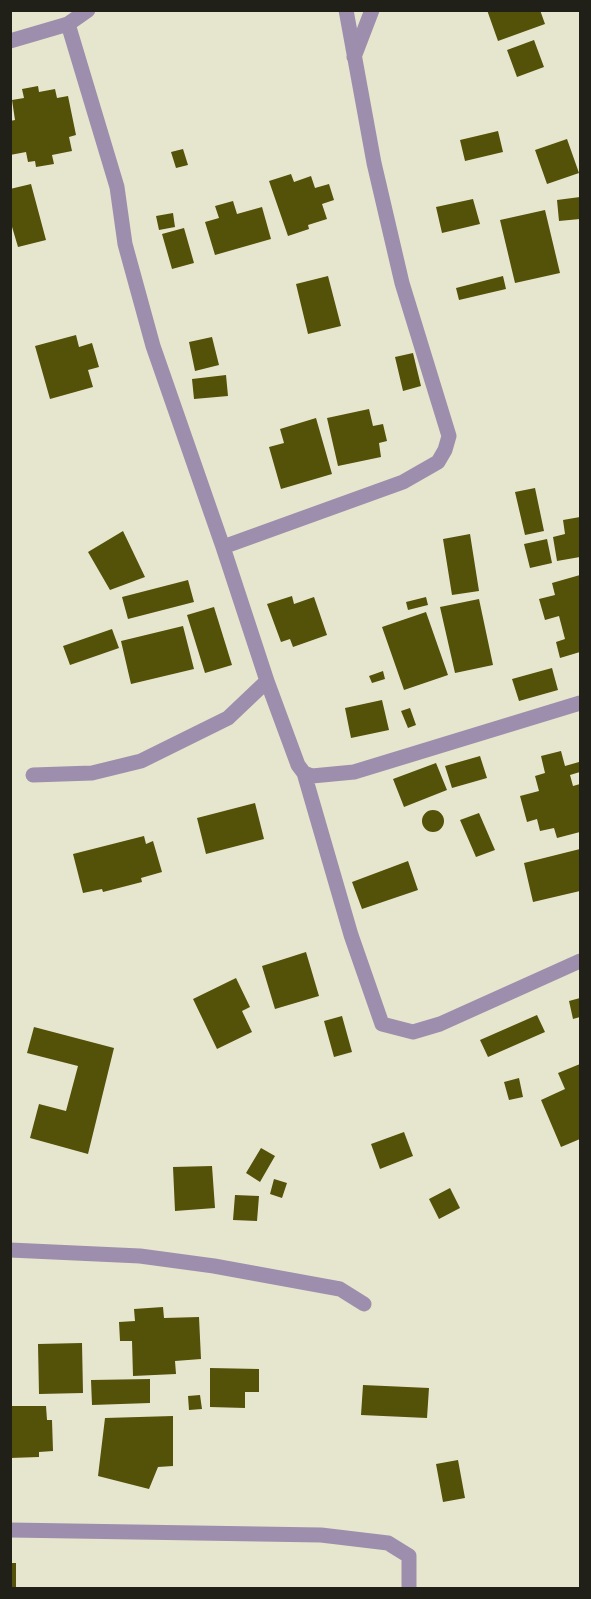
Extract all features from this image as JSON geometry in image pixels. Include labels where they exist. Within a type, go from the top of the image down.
[{"type":"street","points":[[223,547],[403,482],[438,462],[446,450],[449,436],[402,283],[374,163],[346,10]]},
{"type":"street","points":[[354,57],[372,10]]},
{"type":"street","points":[[10,42],[78,15],[117,188],[125,244],[153,346],[267,681],[293,753],[304,773],[351,935],[382,1024],[413,1032],[422,1030],[580,961]]},
{"type":"street","points":[[33,775],[92,774],[141,760],[228,718],[267,681]]},
{"type":"street","points":[[304,773],[325,777],[354,772],[580,703]]},
{"type":"street","points":[[10,1250],[140,1256],[214,1266],[340,1289],[364,1304]]},
{"type":"street","points":[[10,1530],[321,1535],[388,1543],[409,1556],[409,1588]]},
{"type":"building","points":[[487,10],[540,10],[545,24],[498,41]]},
{"type":"building","points":[[534,40],[544,67],[517,77],[507,50]]},
{"type":"building","points":[[38,86],[39,92],[55,89],[57,98],[68,96],[76,135],[69,137],[72,151],[52,155],[54,164],[36,167],[35,161],[28,162],[26,152],[10,155],[10,121],[15,120],[12,100],[24,98],[22,89]]},
{"type":"building","points":[[498,131],[503,152],[465,161],[460,140]]},
{"type":"building","points":[[567,139],[579,173],[547,184],[535,150]]},
{"type":"building","points":[[183,149],[188,165],[176,168],[171,152]]},
{"type":"building","points":[[291,174],[294,182],[311,176],[315,188],[329,184],[334,200],[322,204],[327,219],[308,225],[309,229],[288,236],[269,181]]},
{"type":"building","points":[[31,184],[46,240],[18,247],[10,220],[10,189]]},
{"type":"building","points":[[580,197],[580,219],[559,221],[557,200]]},
{"type":"building","points":[[473,199],[480,224],[442,233],[436,207]]},
{"type":"building","points":[[233,201],[237,214],[262,207],[271,239],[215,255],[205,222],[219,218],[215,206]]},
{"type":"building","points":[[545,210],[560,273],[515,283],[500,220]]},
{"type":"building","points":[[173,213],[175,227],[159,230],[156,216]]},
{"type":"building","points":[[184,228],[194,263],[172,269],[162,234]]},
{"type":"building","points":[[328,276],[341,326],[308,334],[296,284]]},
{"type":"building","points":[[503,276],[506,289],[459,300],[456,288]]},
{"type":"building","points":[[76,335],[79,347],[92,343],[99,367],[88,370],[93,387],[50,399],[35,346]]},
{"type":"building","points":[[212,337],[219,365],[195,371],[189,342]]},
{"type":"building","points":[[413,353],[421,386],[403,391],[395,357]]},
{"type":"building","points":[[226,375],[228,396],[194,399],[192,379]]},
{"type":"building","points":[[369,409],[373,426],[383,424],[387,441],[379,443],[381,457],[338,466],[327,418]]},
{"type":"building","points":[[316,418],[332,474],[281,489],[269,447],[284,443],[280,429]]},
{"type":"building","points":[[535,488],[544,531],[525,535],[515,492]]},
{"type":"building","points":[[580,517],[580,557],[557,561],[553,537],[565,534],[563,520]]},
{"type":"building","points":[[123,531],[145,577],[110,590],[88,552]]},
{"type":"building","points":[[470,534],[479,591],[452,595],[443,539]]},
{"type":"building","points":[[547,539],[552,563],[530,568],[524,544]]},
{"type":"building","points":[[580,575],[580,652],[560,658],[556,642],[565,639],[559,616],[545,620],[539,599],[555,595],[552,583]]},
{"type":"building","points":[[188,580],[194,602],[128,619],[122,597]]},
{"type":"building","points":[[292,596],[294,604],[314,597],[327,635],[293,647],[290,639],[281,642],[267,604]]},
{"type":"building","points":[[426,597],[428,605],[408,610],[406,602]]},
{"type":"building","points":[[479,599],[493,665],[455,673],[440,607]]},
{"type":"building","points":[[214,607],[232,665],[205,673],[187,615]]},
{"type":"building","points":[[426,612],[448,675],[404,690],[382,627]]},
{"type":"building","points":[[183,626],[194,669],[131,684],[121,641]]},
{"type":"building","points":[[112,629],[119,648],[70,665],[63,646]]},
{"type":"building","points":[[552,668],[558,690],[519,701],[512,679]]},
{"type":"building","points":[[383,671],[385,679],[372,683],[369,676]]},
{"type":"building","points":[[382,700],[389,730],[351,738],[345,708]]},
{"type":"building","points":[[410,708],[416,725],[408,728],[401,711]]},
{"type":"building","points":[[561,751],[565,766],[579,762],[580,772],[570,775],[573,786],[580,784],[580,832],[557,838],[554,828],[540,831],[537,819],[527,822],[520,796],[539,791],[535,776],[545,773],[541,756]]},
{"type":"building","points":[[480,756],[487,778],[452,788],[445,766]]},
{"type":"building","points":[[436,763],[447,790],[404,807],[393,779]]},
{"type":"building","points":[[255,803],[264,839],[206,854],[197,818]]},
{"type":"building","points":[[433,810],[441,813],[444,821],[441,829],[433,832],[425,829],[422,821],[425,813]]},
{"type":"building","points":[[479,813],[495,850],[476,857],[460,820]]},
{"type":"building","points":[[144,836],[146,844],[153,841],[162,872],[141,878],[142,882],[103,892],[102,889],[83,893],[73,854]]},
{"type":"building","points":[[580,849],[580,891],[533,902],[524,863]]},
{"type":"building","points":[[408,861],[418,890],[362,909],[352,882]]},
{"type":"building","points":[[306,952],[319,996],[275,1009],[262,966]]},
{"type":"building","points":[[236,978],[250,1007],[242,1011],[252,1032],[217,1049],[193,999]]},
{"type":"building","points":[[580,998],[580,1017],[573,1019],[569,1001]]},
{"type":"building","points":[[537,1015],[545,1032],[488,1057],[480,1040]]},
{"type":"building","points":[[342,1016],[352,1052],[334,1057],[324,1021]]},
{"type":"building","points":[[34,1027],[114,1048],[88,1154],[30,1138],[39,1104],[66,1111],[78,1066],[27,1053]]},
{"type":"building","points":[[580,1064],[580,1139],[561,1147],[541,1100],[565,1089],[558,1073]]},
{"type":"building","points":[[519,1078],[523,1097],[509,1100],[504,1082]]},
{"type":"building","points":[[404,1132],[413,1156],[380,1169],[371,1144]]},
{"type":"building","points":[[261,1148],[275,1156],[260,1182],[246,1173]]},
{"type":"building","points":[[212,1166],[215,1208],[175,1211],[173,1167]]},
{"type":"building","points":[[274,1179],[287,1183],[282,1198],[270,1194]]},
{"type":"building","points":[[450,1188],[460,1208],[439,1219],[429,1199]]},
{"type":"building","points":[[235,1195],[259,1196],[257,1221],[233,1220]]},
{"type":"building","points":[[163,1307],[164,1318],[199,1317],[201,1359],[175,1361],[176,1374],[133,1376],[132,1341],[120,1341],[119,1322],[135,1321],[134,1309]]},
{"type":"building","points":[[82,1343],[83,1393],[39,1394],[38,1344]]},
{"type":"building","points":[[210,1368],[259,1369],[259,1392],[245,1392],[245,1408],[210,1407]]},
{"type":"building","points":[[150,1379],[150,1403],[92,1405],[91,1380]]},
{"type":"building","points":[[363,1385],[429,1388],[427,1418],[361,1415]]},
{"type":"building","points":[[200,1395],[202,1409],[189,1410],[188,1396]]},
{"type":"building","points":[[10,1406],[46,1406],[47,1420],[52,1420],[53,1451],[39,1452],[39,1457],[10,1458]]},
{"type":"building","points":[[173,1416],[173,1466],[158,1467],[149,1489],[98,1476],[105,1418]]},
{"type":"building","points":[[458,1460],[465,1498],[443,1502],[436,1464]]},
{"type":"building","points":[[10,1563],[16,1563],[16,1588],[10,1588]]}]
